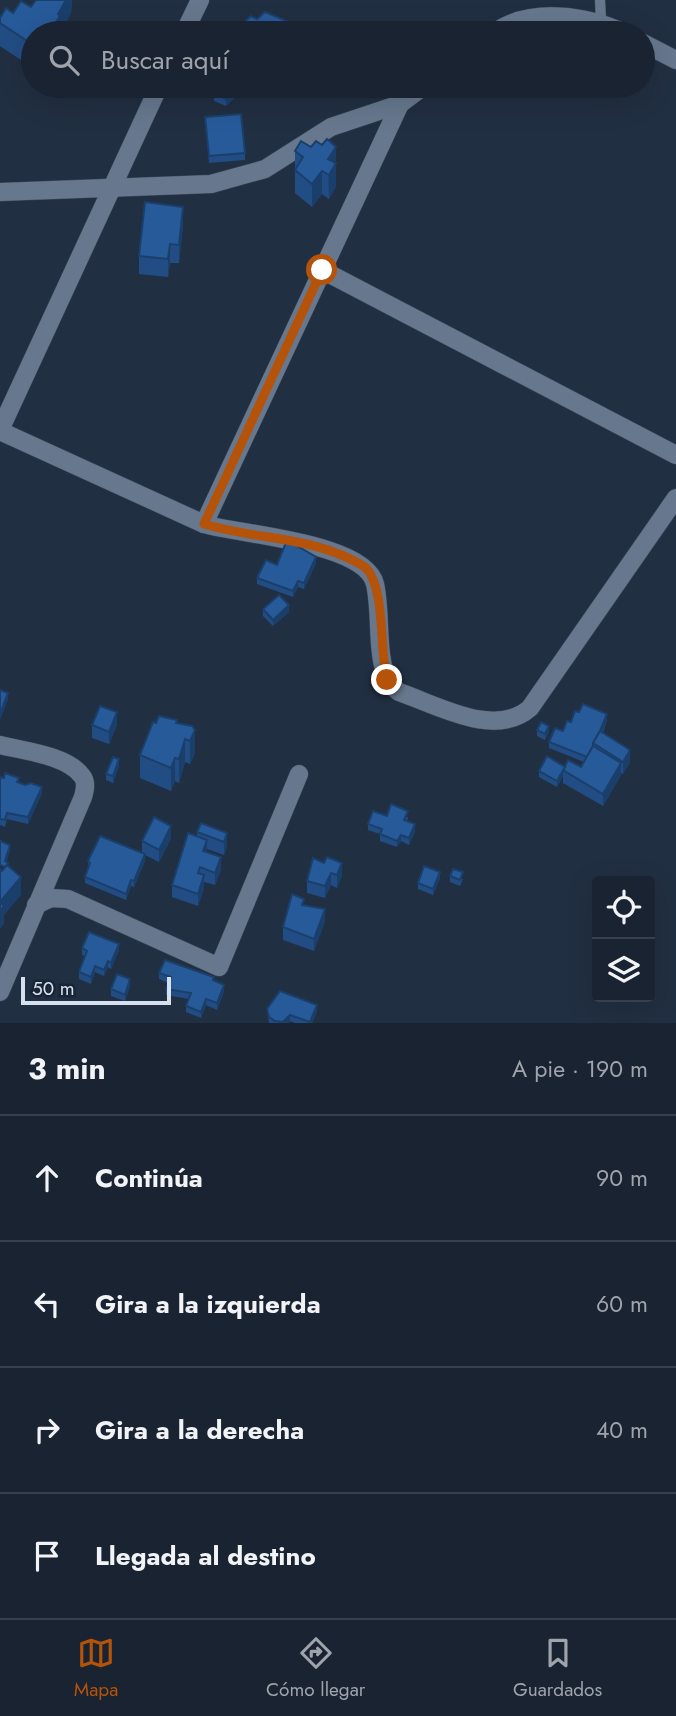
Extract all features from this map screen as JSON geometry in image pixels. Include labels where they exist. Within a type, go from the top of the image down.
[{"type":"street","points":[[190,21],[200,0]]},
{"type":"street","points":[[522,21],[549,16],[592,21]]},
{"type":"street","points":[[655,49],[676,60]]},
{"type":"street","points":[[153,98],[0,430],[204,524],[235,532],[298,540],[362,565],[373,578],[385,673],[393,689],[481,719],[508,722],[530,708],[676,498]]},
{"type":"street","points":[[0,192],[211,184],[265,169],[331,127],[400,104],[408,98]]},
{"type":"street","points":[[204,524],[400,104]]},
{"type":"street","points":[[322,270],[676,456]]},
{"type":"street","points":[[0,745],[64,762],[82,776],[86,783],[83,797],[0,992]]},
{"type":"street","points":[[36,905],[51,898],[68,899],[219,967],[299,774]]},
{"type":"lane","points":[[600,0],[601,21]]},
{"type":"building","points":[[36,0],[66,0],[57,21],[21,21],[21,37],[0,23],[6,8],[13,13],[21,1],[31,7]]},
{"type":"building","points":[[265,12],[287,21],[245,21],[251,16],[257,19]]},
{"type":"building","points":[[241,114],[245,153],[209,156],[205,117]]},
{"type":"building","points":[[327,139],[336,147],[328,159],[336,163],[329,175],[322,171],[312,184],[295,170],[303,157],[295,151],[301,141],[311,147],[316,141],[322,145]]},
{"type":"building","points":[[145,202],[183,207],[179,245],[170,244],[168,259],[139,256]]},
{"type":"building","points":[[287,540],[316,557],[304,583],[298,581],[293,591],[257,578],[266,560],[277,565]]},
{"type":"building","points":[[279,595],[289,605],[273,620],[263,609]]},
{"type":"building","points":[[0,690],[8,693],[0,714]]},
{"type":"building","points":[[583,704],[607,714],[587,757],[549,742],[555,728],[563,731],[567,721],[571,722],[575,711],[579,712]]},
{"type":"building","points":[[100,706],[117,712],[109,732],[92,725]]},
{"type":"building","points":[[159,716],[177,720],[176,723],[192,726],[195,730],[190,741],[185,739],[179,759],[175,758],[171,768],[140,755],[153,722],[156,723]]},
{"type":"building","points":[[541,722],[549,726],[545,734],[537,730]]},
{"type":"building","points":[[600,731],[630,750],[623,762],[593,743]]},
{"type":"building","points":[[593,746],[621,763],[603,794],[563,770],[568,760],[581,767]]},
{"type":"building","points":[[547,756],[565,767],[557,781],[539,771]]},
{"type":"building","points":[[113,757],[119,759],[113,776],[106,774]]},
{"type":"building","points":[[5,773],[19,778],[17,782],[42,787],[28,817],[7,813],[5,820],[0,819],[0,777],[4,778]]},
{"type":"building","points":[[391,804],[408,811],[404,820],[415,824],[409,838],[401,835],[397,841],[380,834],[382,829],[368,824],[373,811],[387,816]]},
{"type":"building","points":[[154,817],[171,826],[159,850],[142,841]]},
{"type":"building","points":[[201,823],[227,833],[224,842],[197,832]]},
{"type":"building","points":[[188,833],[207,840],[203,851],[221,857],[215,873],[200,867],[198,873],[204,875],[198,894],[172,885]]},
{"type":"building","points":[[100,836],[145,854],[126,894],[85,877],[90,863],[88,861]]},
{"type":"building","points":[[0,841],[10,845],[5,867],[0,865]]},
{"type":"building","points":[[327,857],[342,863],[337,875],[331,873],[325,886],[307,881],[313,858],[324,863]]},
{"type":"building","points":[[7,865],[21,877],[0,902],[0,869],[2,871]]},
{"type":"building","points":[[424,866],[440,872],[433,889],[418,883]]},
{"type":"building","points":[[453,869],[463,872],[460,880],[450,876]]},
{"type":"building","points":[[292,894],[304,899],[302,905],[325,909],[314,939],[283,927]]},
{"type":"building","points":[[89,932],[119,944],[111,963],[108,961],[104,970],[95,966],[91,977],[79,972],[87,951],[82,948]]},
{"type":"building","points":[[165,960],[214,977],[213,980],[224,985],[217,1003],[206,999],[201,1012],[186,1006],[191,993],[166,989],[171,977],[159,973]]},
{"type":"building","points":[[117,974],[130,979],[125,995],[111,989]]},
{"type":"building","points":[[280,991],[317,1005],[310,1022],[290,1015],[283,1022],[269,1017],[267,1009]]},
{"type":"route","points":[[322,270],[204,524],[235,532],[298,540],[365,567],[372,574],[376,589],[387,680]]}]
